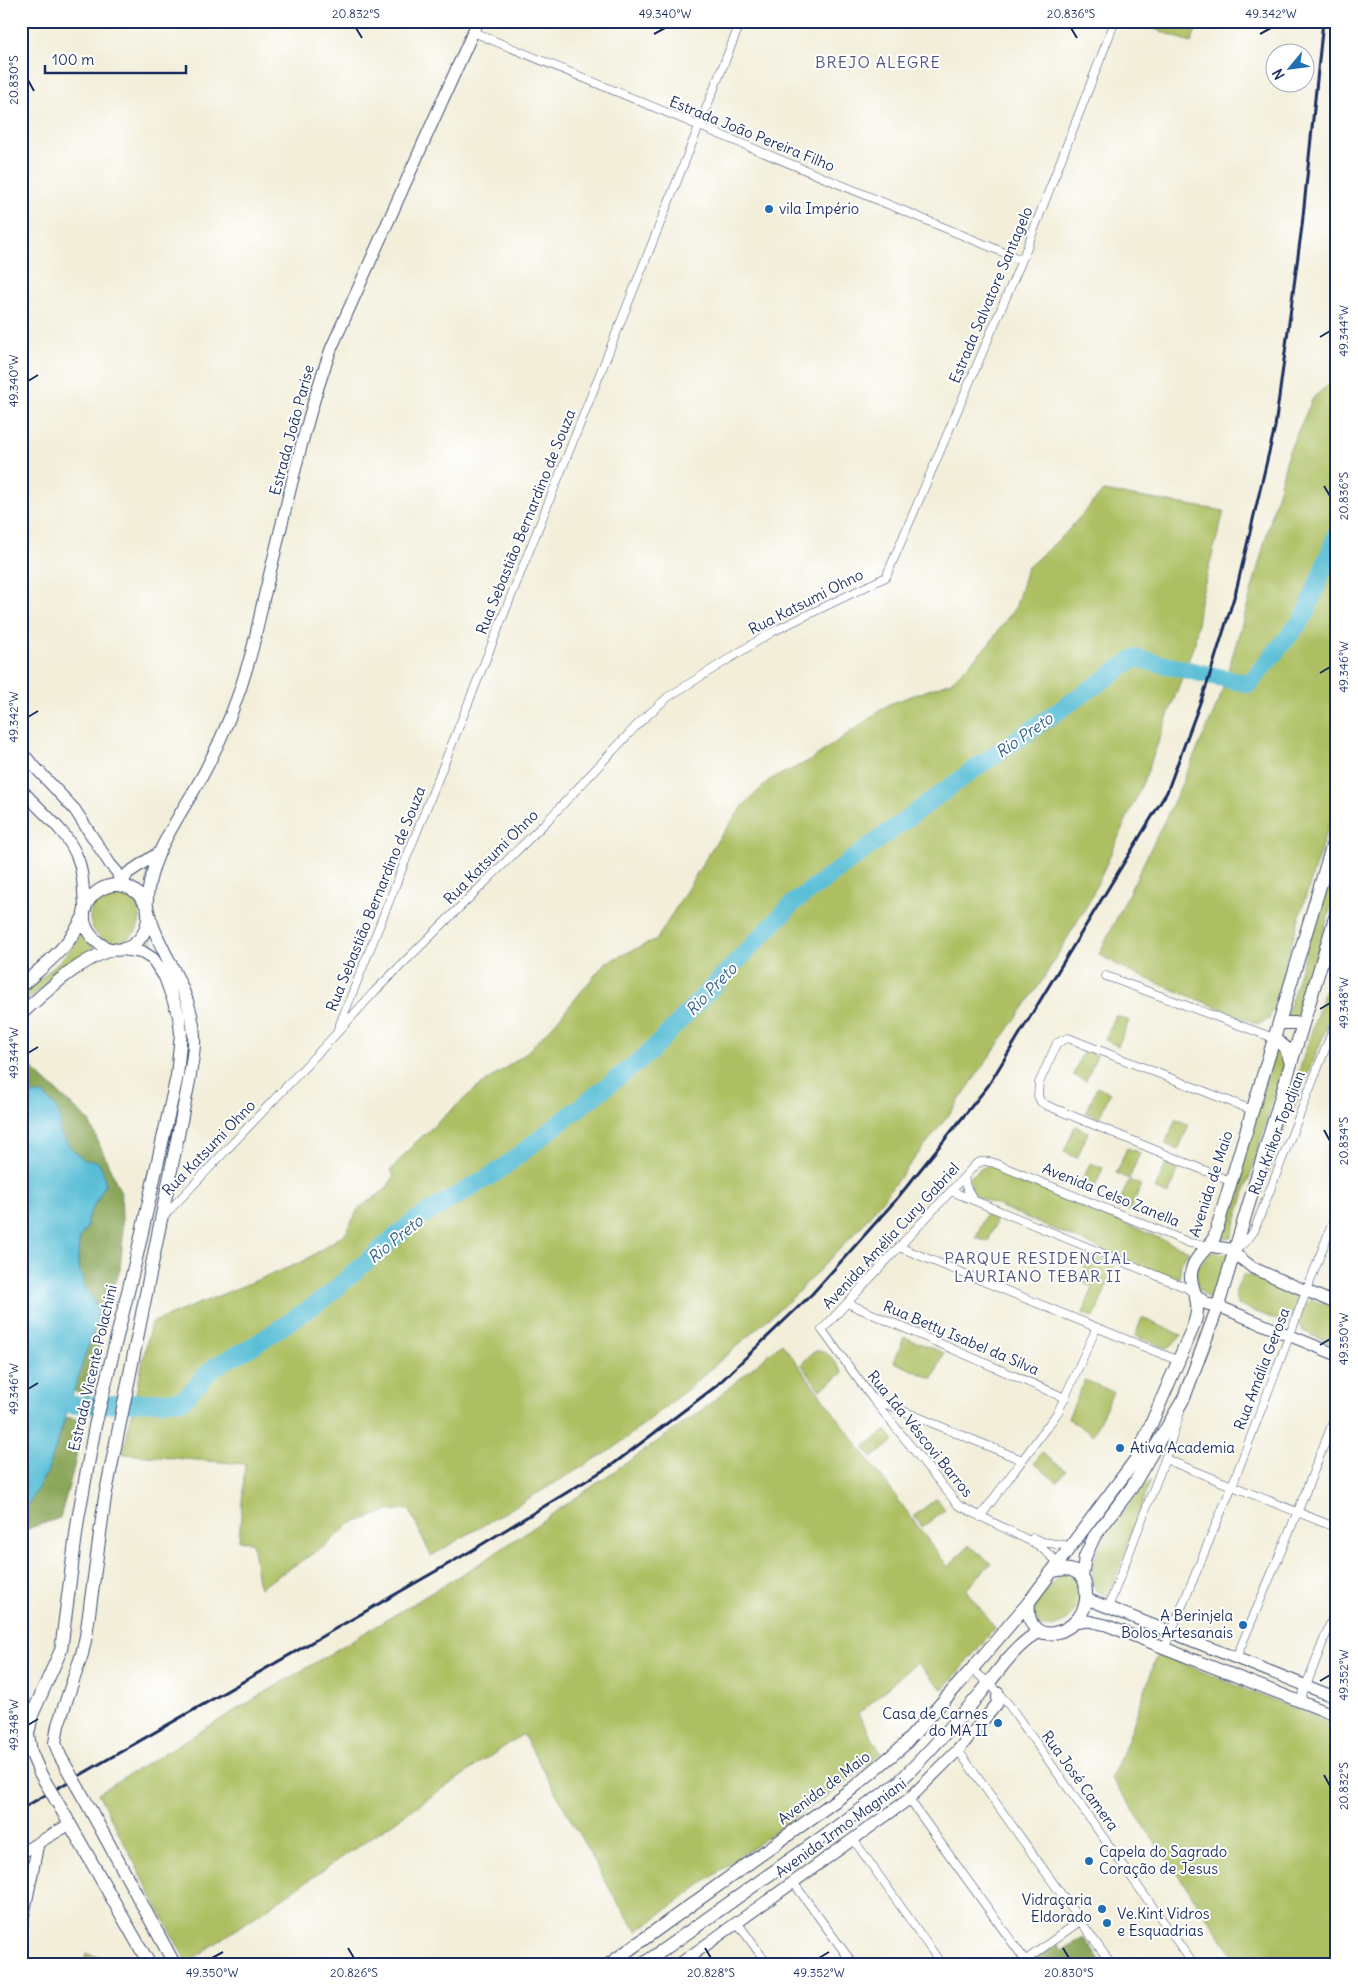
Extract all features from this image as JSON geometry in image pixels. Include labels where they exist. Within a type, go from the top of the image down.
[{"type":"main road","name":"Estrada João Parise","points":[[147,910],[149,880],[158,853],[196,789],[215,750],[248,664],[316,390],[332,349],[476,27]]},
{"type":"main road","points":[[21,752],[75,810],[110,864],[122,873],[121,885]]},
{"type":"main road","points":[[21,789],[55,824],[70,844],[78,859],[82,876],[84,913],[89,934],[98,944],[117,949]]},
{"type":"main road","name":"Avenida de Maio","points":[[1055,1568],[1069,1546],[1136,1459],[1179,1361],[1197,1314],[1197,1302],[1191,1280],[1192,1269],[1196,1259],[1214,1238],[1337,830]]},
{"type":"main road","name":"Estrada João Parise","points":[[122,873],[158,853]]},
{"type":"main road","points":[[21,986],[63,949],[75,935],[91,897],[101,888],[121,885],[140,895],[186,998],[191,1014],[194,1036],[189,1081],[117,1432],[99,1533],[86,1636],[82,1654],[58,1725],[55,1743],[60,1756],[173,1961],[159,1965]]},
{"type":"main road","points":[[21,1014],[72,970],[94,955],[140,941],[147,927],[147,910]]},
{"type":"main road","points":[[642,1965],[726,1903],[897,1784],[932,1749],[1029,1637],[1039,1632],[1055,1633],[1064,1630],[1074,1623],[1083,1611],[1087,1599],[1086,1586],[1082,1576],[1085,1557],[1094,1536],[1132,1487],[1184,1398],[1218,1306],[1337,911]]},
{"type":"main road","name":"Estrada Vicente Polachini","points":[[117,949],[142,952],[153,959],[165,977],[179,1016],[181,1033],[177,1076],[136,1259],[95,1426],[78,1519],[61,1650],[44,1692],[32,1715],[28,1734],[31,1752],[40,1773],[150,1965]]},
{"type":"main road","points":[[1279,1023],[1303,1022]]},
{"type":"main road","points":[[1274,1038],[1286,1048],[1291,1063]]},
{"type":"main road","name":"Avenida Celso Zanella","points":[[1209,1246],[1235,1252],[1253,1268],[1337,1304]]},
{"type":"main road","points":[[1194,1293],[1207,1304],[1218,1306],[1337,1355]]},
{"type":"main road","points":[[1039,1632],[1029,1620],[1027,1614],[1029,1602],[1055,1568],[1072,1570],[1082,1576]]},
{"type":"main road","points":[[1087,1599],[1337,1698]]},
{"type":"main road","name":"Avenida de Maio","points":[[608,1965],[853,1788],[903,1746],[1029,1602]]},
{"type":"main road","points":[[1074,1623],[1088,1621],[1106,1625],[1337,1716]]},
{"type":"main road","name":"Avenida Irmo Magniani","points":[[681,1964],[909,1799],[958,1750],[996,1704],[998,1693]]},
{"type":"main road","points":[[21,1853],[70,1824]]},
{"type":"main road","points":[[21,1928],[23,1909],[38,1844]]},
{"type":"main road","points":[[713,1890],[726,1903]]},
{"type":"main road","points":[[136,1939],[154,1929]]},
{"type":"street","name":"Rua Sebastião Bernardino de Souza","points":[[336,1034],[741,21]]},
{"type":"street","name":"Estrada Salvatore Santagelo","points":[[886,577],[1022,260],[1116,21]]},
{"type":"street","name":"Estrada João Pereira Filho","points":[[476,27],[699,127],[1022,260]]},
{"type":"street","name":"Rua Katsumi Ohno","points":[[162,1218],[375,991],[547,821],[639,723],[668,696],[772,632],[886,577]]},
{"type":"street","points":[[1106,976],[1274,1038]]},
{"type":"street","name":"Rua Krikor Topdjian","points":[[1235,1252],[1254,1231],[1337,1019]]},
{"type":"street","points":[[1230,1181],[1046,1105],[1041,1102],[1038,1096],[1039,1083],[1057,1043],[1068,1038],[1252,1110]]},
{"type":"street","name":"Avenida Amélia Cury Gabriel","points":[[822,1330],[980,1161]]},
{"type":"street","name":"Avenida Celso Zanella","points":[[980,1161],[994,1163],[1190,1244],[1209,1246]]},
{"type":"street","points":[[964,1177],[966,1187],[974,1200]]},
{"type":"street","points":[[951,1191],[1187,1288],[1194,1293]]},
{"type":"street","name":"Rua Amália Gerosa","points":[[1165,1647],[1232,1486],[1337,1211]]},
{"type":"street","points":[[899,1247],[1096,1329],[1179,1361]]},
{"type":"street","name":"Rua Betty Isabel da Silva","points":[[847,1304],[1065,1398]]},
{"type":"street","points":[[980,1517],[1058,1412],[1096,1329]]},
{"type":"street","name":"Rua Ida Véscovi Barros","points":[[822,1330],[872,1398],[958,1505],[1015,1532],[1043,1542],[1069,1546]]},
{"type":"street","points":[[872,1398],[1022,1460]]},
{"type":"street","points":[[1108,1608],[1170,1446],[1184,1398]]},
{"type":"street","points":[[1236,1658],[1298,1511],[1337,1412]]},
{"type":"street","points":[[1165,1459],[1337,1528]]},
{"type":"street","name":"Rua Ida Véscovi Barros","points":[[1015,1532],[1038,1545],[1055,1568]]},
{"type":"street","points":[[1300,1701],[1337,1606]]},
{"type":"street","name":"Rua José Camera","points":[[972,1669],[1009,1705],[1194,1965]]},
{"type":"street","points":[[958,1750],[1112,1965]]},
{"type":"street","points":[[909,1799],[1022,1962],[1080,1921]]},
{"type":"street","points":[[853,1839],[942,1965]]},
{"type":"street","points":[[793,1882],[854,1965]]},
{"type":"street","points":[[737,1922],[768,1965]]},
{"type":"green space","points":[[1135,21],[1199,21],[1191,43]]},
{"type":"green space","points":[[1337,377],[1337,800],[1301,911],[1274,1005],[1269,1019],[1258,1024],[1128,971],[1099,954],[1174,801],[1219,701],[1250,597],[1289,451],[1313,398]]},
{"type":"green space","points":[[1103,491],[1224,511],[1200,601],[1195,642],[1145,778],[1090,900],[1042,981],[951,1112],[861,1227],[793,1297],[689,1388],[614,1448],[431,1556],[409,1509],[389,1511],[350,1524],[325,1546],[259,1588],[252,1542],[239,1541],[245,1464],[123,1454],[151,1323],[302,1262],[346,1233],[358,1209],[386,1189],[394,1176],[391,1170],[415,1143],[473,1091],[525,1054],[557,1021],[605,963],[657,939],[714,845],[743,806],[769,780],[811,760],[889,704],[951,682],[989,644],[1016,606],[1027,568],[1064,535]]},
{"type":"green space","points":[[1337,847],[1337,887],[1298,1017],[1288,1018],[1287,1015]]},
{"type":"green space","points":[[115,892],[124,894],[135,903],[140,917],[138,926],[129,937],[115,942],[106,940],[95,931],[90,917],[92,908],[101,897]]},
{"type":"green space","points":[[82,932],[96,949],[78,958],[21,1006],[21,995],[70,950]]},
{"type":"green space","points":[[150,936],[160,957],[155,958],[140,949]]},
{"type":"green space","points":[[1337,952],[1337,1002],[1263,1184]]},
{"type":"green space","points":[[1116,1015],[1129,1021],[1118,1046],[1105,1040]]},
{"type":"green space","points":[[1084,1050],[1097,1055],[1086,1081],[1073,1075]]},
{"type":"green space","points":[[1279,1051],[1283,1052],[1286,1057],[1231,1238],[1219,1239],[1273,1055]]},
{"type":"green space","points":[[21,1058],[89,1121],[121,1193],[123,1238],[120,1270],[107,1305],[89,1397],[74,1391],[97,1317],[97,1306],[85,1287],[78,1265],[78,1252],[80,1238],[87,1227],[87,1219],[106,1183],[70,1147],[59,1131],[44,1095],[21,1094]]},
{"type":"green space","points":[[1097,1087],[1110,1093],[1099,1118],[1086,1113]]},
{"type":"green space","points":[[1176,1119],[1189,1125],[1178,1150],[1165,1144]]},
{"type":"green space","points":[[1075,1126],[1088,1132],[1077,1158],[1064,1152]]},
{"type":"green space","points":[[1127,1148],[1140,1153],[1129,1179],[1116,1173]]},
{"type":"green space","points":[[1090,1163],[1103,1168],[1092,1194],[1079,1188]]},
{"type":"green space","points":[[1166,1164],[1179,1169],[1168,1195],[1155,1189]]},
{"type":"green space","points":[[990,1165],[1189,1251],[1181,1263],[1179,1282],[973,1195],[969,1178],[982,1168]]},
{"type":"green space","points":[[1129,1180],[1141,1185],[1130,1211],[1118,1205]]},
{"type":"green space","points":[[986,1212],[998,1216],[988,1242],[976,1238]]},
{"type":"green space","points":[[1209,1253],[1229,1253],[1216,1301],[1211,1300],[1199,1290],[1195,1269]]},
{"type":"green space","points":[[1089,1254],[1115,1265],[1094,1318],[1083,1313],[1093,1287],[1079,1281]]},
{"type":"green space","points":[[1243,1275],[1249,1275],[1294,1294],[1298,1301],[1290,1318],[1282,1322],[1238,1305],[1236,1293]]},
{"type":"green space","points":[[1310,1299],[1337,1309],[1337,1346],[1303,1331],[1298,1323],[1303,1306]]},
{"type":"green space","points":[[1142,1318],[1181,1335],[1173,1345],[1166,1348],[1135,1336]]},
{"type":"green space","points":[[904,1337],[944,1353],[933,1379],[894,1362]]},
{"type":"green space","points":[[782,1343],[948,1567],[969,1545],[991,1563],[966,1590],[995,1628],[943,1690],[917,1663],[911,1667],[858,1714],[881,1753],[837,1790],[792,1819],[637,1931],[617,1902],[523,1734],[187,1963],[98,1793],[484,1561],[700,1412]]},
{"type":"green space","points":[[815,1351],[825,1352],[835,1361],[843,1373],[820,1390],[801,1364]]},
{"type":"green space","points":[[1085,1380],[1113,1392],[1093,1435],[1068,1418]]},
{"type":"green space","points":[[66,1417],[84,1420],[60,1518],[21,1531],[21,1516],[48,1471]]},
{"type":"green space","points":[[886,1430],[894,1441],[872,1458],[864,1447]]},
{"type":"green space","points":[[1042,1453],[1066,1471],[1057,1482],[1034,1463]]},
{"type":"green space","points":[[1151,1479],[1109,1597],[1095,1590],[1092,1575],[1094,1559],[1109,1530]]},
{"type":"green space","points":[[937,1498],[945,1510],[922,1527],[914,1516]]},
{"type":"green space","points":[[1064,1573],[1078,1579],[1080,1598],[1077,1607],[1073,1614],[1058,1625],[1039,1627],[1032,1609],[1046,1588],[1060,1574]]},
{"type":"green space","points":[[1158,1653],[1337,1725],[1337,1965],[1231,1965],[1230,1962],[1235,1957],[1111,1778],[1126,1745]]},
{"type":"green space","points":[[1083,1937],[1103,1965],[1035,1965],[1032,1960],[1057,1943],[1062,1951]]},
{"type":"green space","points":[[86,1954],[108,1958],[107,1965],[84,1965]]},
{"type":"water","points":[[21,1094],[44,1094],[59,1114],[59,1131],[70,1147],[84,1160],[97,1161],[102,1168],[106,1183],[87,1219],[87,1227],[80,1238],[78,1252],[78,1265],[85,1287],[97,1306],[98,1316],[48,1471],[21,1516]]},
{"type":"waterway","name":"Rio Preto","points":[[21,1404],[96,1405],[183,1400],[214,1367],[253,1346],[325,1298],[412,1222],[497,1172],[648,1054],[793,903],[973,770],[1135,658],[1249,684],[1305,616],[1337,533]]},
{"type":"railway","points":[[21,1809],[471,1551],[612,1465],[715,1387],[812,1294],[895,1201],[988,1086],[1167,792],[1207,684],[1236,591],[1275,427],[1302,226],[1323,21]]},
{"type":"place","name":"vila Império","points":[[769,209]]},
{"type":"place","name":"Ativa Academia","points":[[1120,1448]]},
{"type":"place","name":"A Berinjela Bolos Artesanais","points":[[1243,1625]]},
{"type":"place","name":"Casa de Carnes do MA II","points":[[998,1723]]},
{"type":"place","name":"Capela do Sagrado Coração de Jesus","points":[[1089,1861]]},
{"type":"place","name":"Vidraçaria Eldorado","points":[[1102,1909]]},
{"type":"place","name":"Ve.Kint Vidros e Esquadrias","points":[[1107,1923]]},
{"type":"district","name":"BREJO ALEGRE","points":[[878,62]]},
{"type":"district","name":"PARQUE RESIDENCIAL LAURIANO TEBAR II","points":[[1038,1267]]}]
